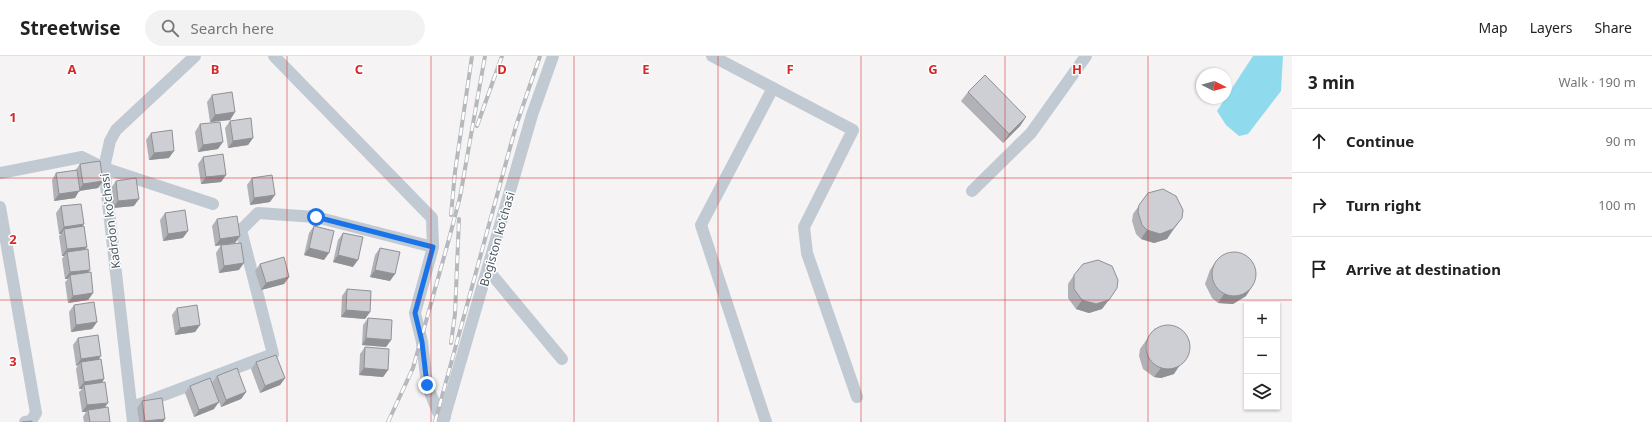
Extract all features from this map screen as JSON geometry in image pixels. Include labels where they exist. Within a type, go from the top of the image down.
[{"type":"street","name":"Kadrdon ko'chasi","points":[[132,422],[132,407],[104,168],[110,141],[116,130],[195,56]]},
{"type":"street","points":[[274,56],[432,218],[433,247],[415,313],[422,342],[427,385],[438,412],[444,419]]},
{"type":"street","name":"Bogiston ko'chasi","points":[[444,419],[532,115],[553,56]]},
{"type":"street","points":[[712,56],[853,130],[804,227],[807,253],[857,397]]},
{"type":"street","points":[[972,192],[1031,133],[1086,56]]},
{"type":"street","points":[[766,422],[700,225],[773,88]]},
{"type":"street","points":[[0,172],[82,157],[104,168],[213,204]]},
{"type":"street","points":[[0,207],[36,413],[30,421],[25,422]]},
{"type":"street","points":[[132,407],[273,354],[241,230],[258,213],[316,217],[433,247]]},
{"type":"street","points":[[488,270],[562,359]]},
{"type":"water","points":[[1253,56],[1283,56],[1281,91],[1248,134],[1239,136],[1226,125],[1217,111],[1222,104],[1232,104],[1232,88]]},
{"type":"building","points":[[985,75],[1026,117],[1009,134],[968,92]]},
{"type":"building","points":[[232,92],[235,112],[215,115],[212,95]]},
{"type":"building","points":[[251,118],[253,138],[233,141],[230,121]]},
{"type":"building","points":[[220,122],[223,142],[203,145],[200,124]]},
{"type":"building","points":[[172,130],[174,151],[154,153],[151,133]]},
{"type":"building","points":[[223,154],[226,175],[206,177],[203,157]]},
{"type":"building","points":[[100,161],[103,181],[83,184],[80,164]]},
{"type":"building","points":[[77,170],[80,191],[59,194],[56,173]]},
{"type":"building","points":[[272,175],[275,195],[254,198],[252,178]]},
{"type":"building","points":[[136,178],[139,199],[118,201],[116,181]]},
{"type":"building","points":[[1163,189],[1176,196],[1183,210],[1182,218],[1173,229],[1160,234],[1147,230],[1142,225],[1138,212],[1139,205],[1148,193]]},
{"type":"building","points":[[81,204],[84,224],[64,227],[61,206]]},
{"type":"building","points":[[185,210],[188,231],[168,234],[165,213]]},
{"type":"building","points":[[237,216],[240,236],[220,239],[217,219]]},
{"type":"building","points":[[84,226],[87,247],[67,249],[64,229]]},
{"type":"building","points":[[314,226],[334,231],[329,253],[309,248]]},
{"type":"building","points":[[343,233],[363,237],[358,260],[338,255]]},
{"type":"building","points":[[241,243],[244,263],[224,266],[221,245]]},
{"type":"building","points":[[380,248],[400,252],[395,274],[375,270]]},
{"type":"building","points":[[88,249],[90,270],[70,272],[67,252]]},
{"type":"building","points":[[1234,252],[1246,256],[1252,262],[1256,274],[1252,286],[1246,292],[1234,296],[1222,292],[1216,286],[1212,274],[1216,262],[1222,256]]},
{"type":"building","points":[[284,257],[289,277],[266,283],[260,264]]},
{"type":"building","points":[[1098,260],[1112,266],[1118,280],[1117,288],[1109,300],[1096,304],[1082,300],[1074,289],[1074,275],[1083,264]]},
{"type":"building","points":[[91,272],[93,293],[73,296],[70,275]]},
{"type":"building","points":[[347,289],[371,291],[370,312],[346,310]]},
{"type":"building","points":[[94,302],[97,322],[76,325],[74,305]]},
{"type":"building","points":[[197,305],[200,325],[180,328],[177,308]]},
{"type":"building","points":[[368,318],[392,320],[391,340],[366,338]]},
{"type":"building","points":[[1168,325],[1180,329],[1186,335],[1190,347],[1186,359],[1180,365],[1168,369],[1156,365],[1150,359],[1146,347],[1150,335],[1156,329]]},
{"type":"building","points":[[98,335],[101,356],[81,359],[78,338]]},
{"type":"building","points":[[365,347],[389,349],[388,370],[364,368]]},
{"type":"building","points":[[276,355],[285,378],[265,386],[256,362]]},
{"type":"building","points":[[101,359],[104,379],[84,382],[81,362]]},
{"type":"building","points":[[237,368],[246,392],[226,400],[217,376]]},
{"type":"building","points":[[210,378],[219,402],[199,410],[190,386]]},
{"type":"building","points":[[105,382],[108,403],[87,405],[84,385]]},
{"type":"building","points":[[162,398],[165,419],[145,421],[142,401]]},
{"type":"building","points":[[108,407],[110,422],[90,422],[88,410]]},
{"type":"railway","points":[[451,215],[455,172],[472,56]]},
{"type":"railway","points":[[388,422],[413,368],[449,239],[460,197],[485,56]]},
{"type":"railway","points":[[477,126],[502,56]]},
{"type":"railway","points":[[435,422],[516,126],[540,56]]},
{"type":"railway","points":[[451,343],[455,314],[459,219]]},
{"type":"route","points":[[316,217],[433,247],[415,313],[422,342],[427,385]]}]
